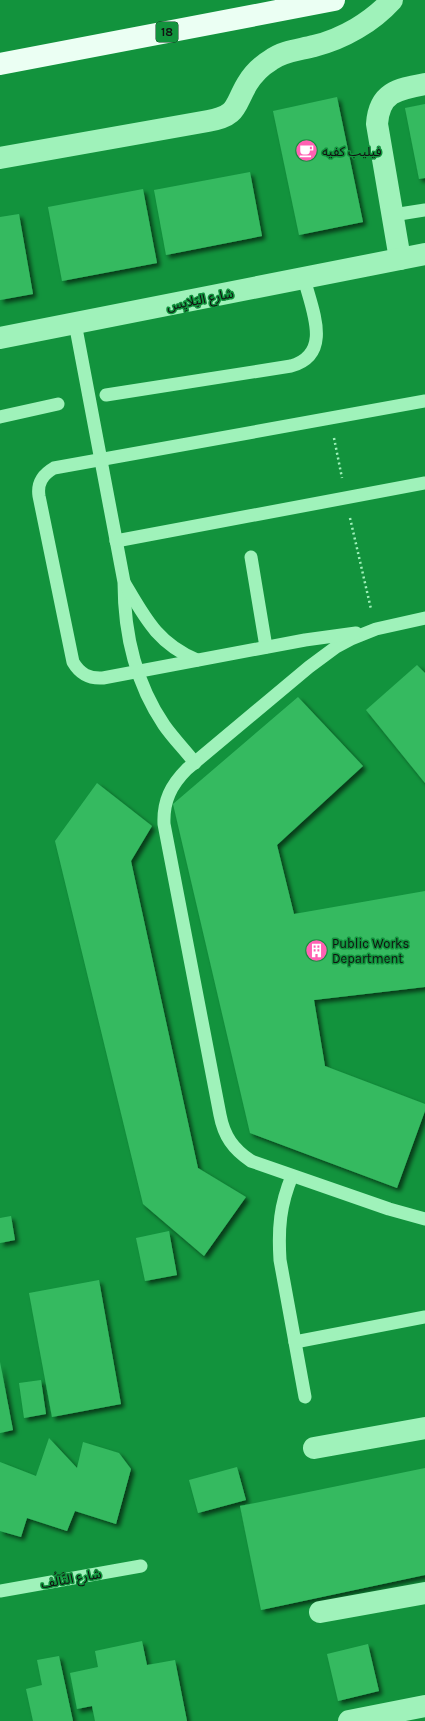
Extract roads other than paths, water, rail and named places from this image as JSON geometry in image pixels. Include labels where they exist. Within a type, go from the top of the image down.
[{"type":"main road","name":"18","points":[[0,64],[334,0]]},
{"type":"street","points":[[0,158],[225,117],[238,104],[246,85],[253,75],[272,59],[282,54],[316,46],[336,39],[356,29],[374,17],[392,0]]},
{"type":"street","points":[[400,259],[377,124],[378,116],[380,108],[390,94],[402,89],[425,84]]},
{"type":"street","name":"شارع اليَلايِس","points":[[0,338],[425,254]]},
{"type":"street","points":[[314,1448],[425,1428]]},
{"type":"street","points":[[320,1612],[425,1593]]},
{"type":"street","points":[[349,1721],[425,1706]]},
{"type":"lane","points":[[393,215],[425,210]]},
{"type":"lane","points":[[106,395],[291,366],[305,360],[315,348],[317,333],[304,278]]},
{"type":"lane","points":[[75,324],[124,582],[126,628],[138,672],[142,685],[165,726],[195,763]]},
{"type":"lane","points":[[425,401],[54,468],[41,479],[39,484],[39,496],[73,662],[76,668],[88,677],[96,679],[138,672],[325,636],[371,630],[425,618]]},
{"type":"lane","points":[[0,417],[58,404]]},
{"type":"lane","points":[[116,540],[425,483]]},
{"type":"lane","points":[[250,557],[266,647]]},
{"type":"lane","points":[[124,582],[152,628],[172,648],[196,660]]},
{"type":"lane","points":[[371,630],[351,639],[322,657],[180,776],[168,793],[165,804],[164,824],[222,1126],[226,1137],[241,1154],[251,1161],[390,1209],[425,1218]]},
{"type":"lane","points":[[292,1176],[281,1208],[279,1243],[280,1260],[305,1397]]},
{"type":"lane","points":[[295,1342],[425,1317]]},
{"type":"lane","name":"شارع التَّآلُف","points":[[0,1591],[141,1566]]},
{"type":"place","name":"فيليب كفيه","points":[[306,151]]},
{"type":"place","name":"Public Works Department","points":[[316,950]]}]
